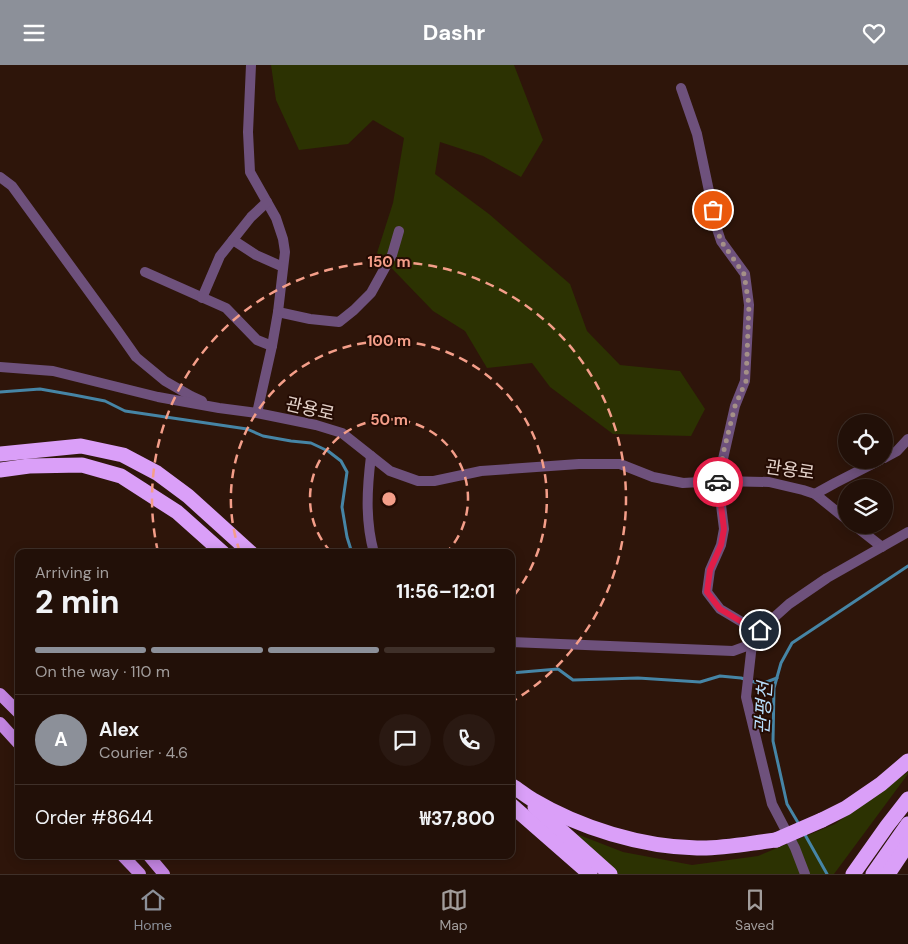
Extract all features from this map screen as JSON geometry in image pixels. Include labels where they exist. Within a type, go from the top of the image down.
[{"type":"highway","points":[[0,454],[80,447],[123,455],[157,473],[188,495],[247,549]]},
{"type":"highway","points":[[0,470],[29,466],[82,465],[121,476],[177,512],[219,549]]},
{"type":"highway","points":[[515,788],[575,821],[598,829],[648,843],[698,849],[776,840],[846,808],[908,761]]},
{"type":"highway","points":[[515,790],[610,874]]},
{"type":"highway","points":[[853,874],[908,799]]},
{"type":"highway","points":[[515,808],[590,874]]},
{"type":"highway","points":[[873,874],[908,824]]},
{"type":"highway","points":[[534,825],[577,874]]},
{"type":"highway","points":[[888,874],[908,843]]},
{"type":"main road","points":[[0,694],[15,709]]},
{"type":"main road","points":[[0,723],[15,740]]},
{"type":"main road","points":[[126,859],[140,874]]},
{"type":"main road","points":[[151,859],[164,874]]},
{"type":"street","points":[[252,65],[248,132],[250,171],[276,218],[285,252],[278,312],[257,413]]},
{"type":"street","points":[[682,88],[697,134],[717,229],[721,241],[744,274],[749,305],[746,381],[735,406],[718,481],[724,529],[721,545],[710,570],[707,592],[720,609],[752,628],[760,630]]},
{"type":"street","points":[[0,177],[12,186],[136,357],[165,381],[190,396],[219,408]]},
{"type":"street","points":[[202,298],[220,256],[251,217],[267,202]]},
{"type":"street","points":[[278,312],[310,319],[339,321],[354,310],[370,293],[392,255],[399,231]]},
{"type":"street","points":[[234,239],[256,255],[283,267]]},
{"type":"street","points":[[145,272],[226,309],[257,341],[272,346]]},
{"type":"street","name":"관용로","points":[[0,367],[53,371],[158,397],[257,413],[316,425],[342,433],[390,471],[418,481],[434,481],[481,471],[579,464],[620,464],[653,477],[683,483],[718,481],[769,482],[815,494],[862,469]]},
{"type":"street","points":[[158,397],[165,381]]},
{"type":"street","points":[[893,453],[908,439]]},
{"type":"street","points":[[371,456],[367,492],[370,537],[373,549]]},
{"type":"street","points":[[815,494],[838,513]]},
{"type":"street","points":[[805,874],[795,848],[772,804],[746,697],[751,649],[760,630],[789,604],[827,578],[908,532]]},
{"type":"street","points":[[865,534],[882,547]]},
{"type":"street","points":[[515,642],[733,651],[751,649]]},
{"type":"green space","points":[[271,65],[514,65],[543,140],[521,177],[483,156],[440,142],[435,174],[489,214],[570,284],[587,331],[620,365],[680,371],[705,409],[691,436],[613,434],[550,387],[532,363],[487,368],[465,331],[433,311],[377,253],[393,203],[404,138],[373,120],[348,144],[299,150],[276,100]]},
{"type":"green space","points":[[908,772],[834,874],[618,874],[569,831],[623,852],[692,865],[758,856],[835,824]]},
{"type":"waterway","points":[[0,392],[40,389],[105,401],[125,411],[247,429],[263,436],[311,443],[328,451],[341,461],[347,472],[342,507],[351,549]]},
{"type":"waterway","name":"관평천","points":[[800,826],[787,804],[773,741],[774,688],[781,663],[792,643],[908,566]]},
{"type":"waterway","points":[[515,673],[558,669],[573,680],[638,678],[700,682],[720,676],[741,678],[761,684],[777,678]]},
{"type":"waterway","name":"관평천","points":[[804,833],[827,874]]},
{"type":"way so far","points":[[713,210],[721,241],[744,274],[749,305],[746,381],[735,406],[718,482]]},
{"type":"route","points":[[718,482],[724,529],[721,545],[710,570],[707,592],[720,609],[752,628],[760,630]]}]
